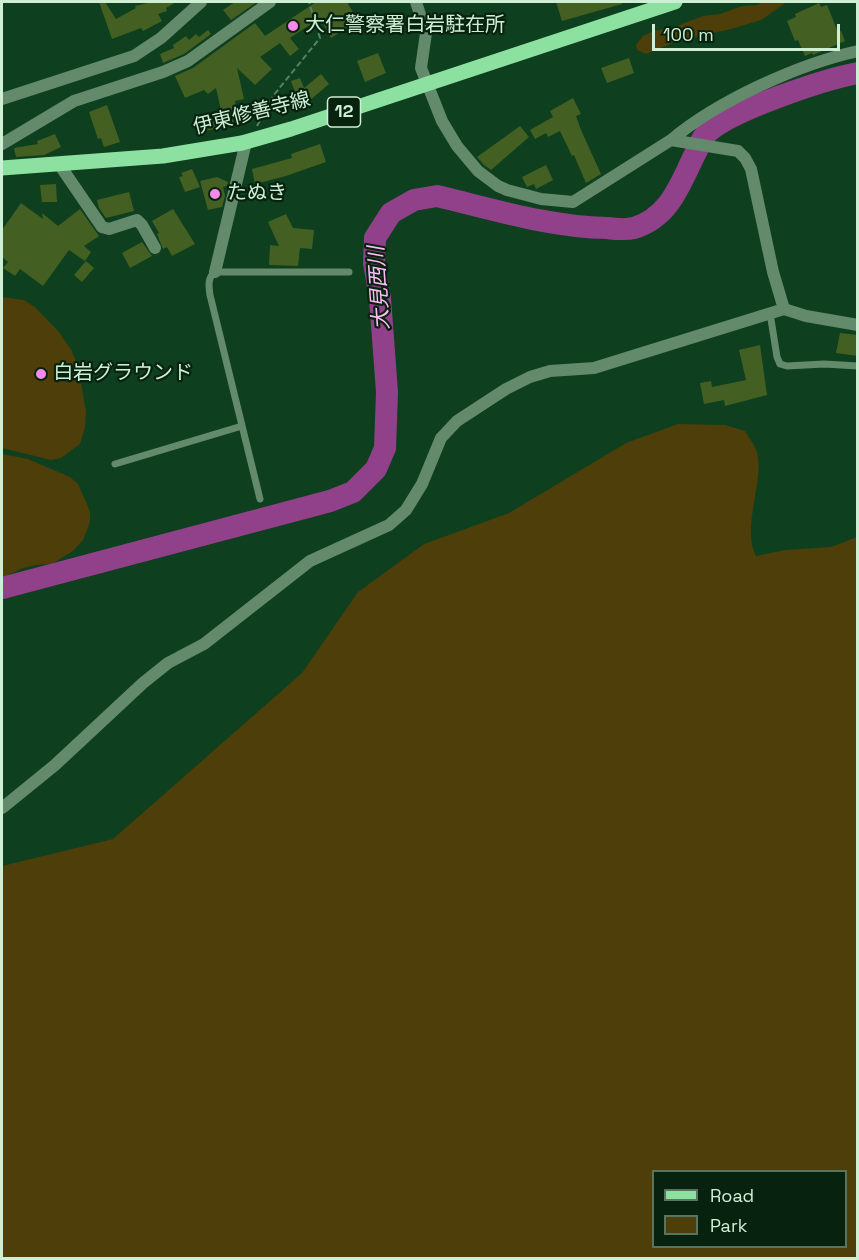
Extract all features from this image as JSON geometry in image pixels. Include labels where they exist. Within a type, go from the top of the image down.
[{"type":"main road","name":"伊東修善寺線","points":[[2,168],[163,156],[249,141],[675,2]]},
{"type":"street","points":[[2,99],[134,56],[161,38],[201,2]]},
{"type":"street","points":[[2,144],[74,102],[163,72],[188,61],[270,2]]},
{"type":"street","points":[[416,2],[426,33],[421,68],[442,121],[457,146],[478,171],[507,190],[541,199],[573,202],[674,140],[685,128],[721,106],[833,56],[858,51]]},
{"type":"street","points":[[674,140],[726,148],[738,152],[745,158],[751,169],[773,272],[784,309]]},
{"type":"street","points":[[215,272],[249,141]]},
{"type":"street","points":[[59,164],[102,227],[109,229],[137,220],[155,248]]},
{"type":"street","points":[[2,808],[55,765],[143,683],[168,663],[204,644],[310,561],[389,525],[406,510],[422,484],[441,438],[457,421],[506,389],[530,377],[550,371],[594,368],[784,309],[806,316],[858,325]]},
{"type":"lane","points":[[260,499],[210,295],[209,282],[215,272],[349,272]]},
{"type":"lane","points":[[770,313],[780,364],[787,366],[824,364],[858,366]]},
{"type":"lane","points":[[115,464],[242,426]]},
{"type":"path","points":[[249,141],[273,96],[320,38],[309,2]]},
{"type":"green space","points":[[763,2],[787,2],[761,20],[678,41],[646,54],[637,50],[636,45],[643,36],[653,31],[672,28],[703,16],[720,14]]},
{"type":"green space","name":"白岩グラウンド","points":[[2,297],[24,300],[35,307],[59,332],[72,351],[78,367],[86,411],[85,428],[80,444],[61,458],[51,460],[2,448]]},
{"type":"green space","points":[[678,424],[725,425],[745,431],[758,457],[751,533],[756,556],[785,550],[831,547],[857,537],[857,1258],[2,1258],[2,866],[113,839],[302,673],[358,592],[424,544],[509,513],[626,443]]},
{"type":"green space","points":[[2,454],[28,459],[70,477],[78,484],[90,511],[90,522],[83,540],[73,551],[52,564],[23,568],[2,578]]},
{"type":"building","points":[[99,2],[105,2],[116,19],[136,8],[135,6],[152,2],[176,2],[166,8],[167,11],[158,14],[162,21],[143,31],[141,28],[112,39]]},
{"type":"building","points":[[235,2],[257,2],[231,20],[223,10]]},
{"type":"building","points":[[316,2],[347,2],[358,21],[331,38],[320,18],[290,38],[299,49],[290,56],[280,43],[260,57],[272,69],[255,85],[237,68],[244,99],[235,101],[237,113],[232,114],[234,125],[205,131],[203,121],[222,115],[216,88],[208,94],[204,90],[185,98],[175,76],[193,68],[255,23],[265,36]]},
{"type":"building","points":[[556,2],[622,2],[622,4],[562,21]]},
{"type":"building","points":[[819,3],[821,7],[827,5],[838,32],[841,31],[845,41],[813,55],[812,53],[805,56],[798,40],[795,41],[787,21],[796,17],[795,14]]},
{"type":"building","points":[[208,30],[211,34],[184,54],[163,63],[160,54],[174,48],[173,45],[186,36],[189,40],[196,34],[199,37]]},
{"type":"building","points":[[378,53],[386,73],[365,82],[357,61]]},
{"type":"building","points":[[629,58],[634,73],[607,83],[601,68]]},
{"type":"building","points":[[321,74],[329,84],[309,101],[310,105],[301,108],[291,81],[300,78],[304,88]]},
{"type":"building","points":[[573,98],[581,114],[576,116],[581,130],[601,174],[586,183],[560,131],[548,137],[546,133],[535,139],[530,130],[553,117],[550,111]]},
{"type":"building","points":[[107,105],[120,142],[104,147],[101,138],[98,139],[89,112]]},
{"type":"building","points":[[520,126],[529,137],[491,170],[484,165],[477,157]]},
{"type":"building","points":[[55,134],[61,147],[44,155],[16,157],[14,148],[38,144],[37,141]]},
{"type":"building","points":[[320,144],[326,162],[255,184],[252,169],[292,158],[291,154]]},
{"type":"building","points":[[546,165],[553,180],[536,189],[534,184],[527,187],[522,177]]},
{"type":"building","points":[[192,169],[200,187],[185,192],[179,177],[183,176],[181,173]]},
{"type":"building","points":[[217,177],[228,182],[227,186],[223,187],[225,196],[222,207],[208,210],[200,181]]},
{"type":"building","points":[[56,184],[57,202],[42,202],[40,185]]},
{"type":"building","points":[[129,192],[134,211],[106,218],[97,200]]},
{"type":"building","points":[[21,203],[43,219],[42,213],[58,226],[80,209],[99,236],[84,246],[91,252],[85,261],[69,250],[43,286],[20,269],[15,276],[3,268],[8,262],[2,257],[2,230]]},
{"type":"building","points":[[173,209],[195,244],[172,256],[167,247],[163,249],[157,234],[159,233],[152,221]]},
{"type":"building","points":[[286,214],[293,228],[314,230],[312,249],[300,248],[298,266],[269,265],[270,245],[279,246],[268,222]]},
{"type":"building","points":[[142,242],[152,256],[130,268],[122,253]]},
{"type":"building","points":[[86,261],[94,268],[82,282],[74,275]]},
{"type":"building","points":[[840,333],[858,335],[858,356],[836,353]]},
{"type":"building","points":[[760,345],[767,395],[725,406],[724,400],[704,404],[700,383],[711,381],[712,387],[746,380],[739,350]]},
{"type":"waterway","name":"大見西川","points":[[2,588],[330,501],[353,492],[376,469],[385,448],[387,392],[380,298],[374,263],[375,238],[391,213],[414,200],[437,196],[564,224],[617,229],[634,228],[657,216],[665,208],[679,188],[703,138],[717,125],[778,97],[858,73]]},
{"type":"place","name":"大仁警察署白岩駐在所","points":[[293,26]]},
{"type":"place","name":"たぬき","points":[[215,194]]},
{"type":"place","name":"白岩グラウンド","points":[[41,374]]}]
